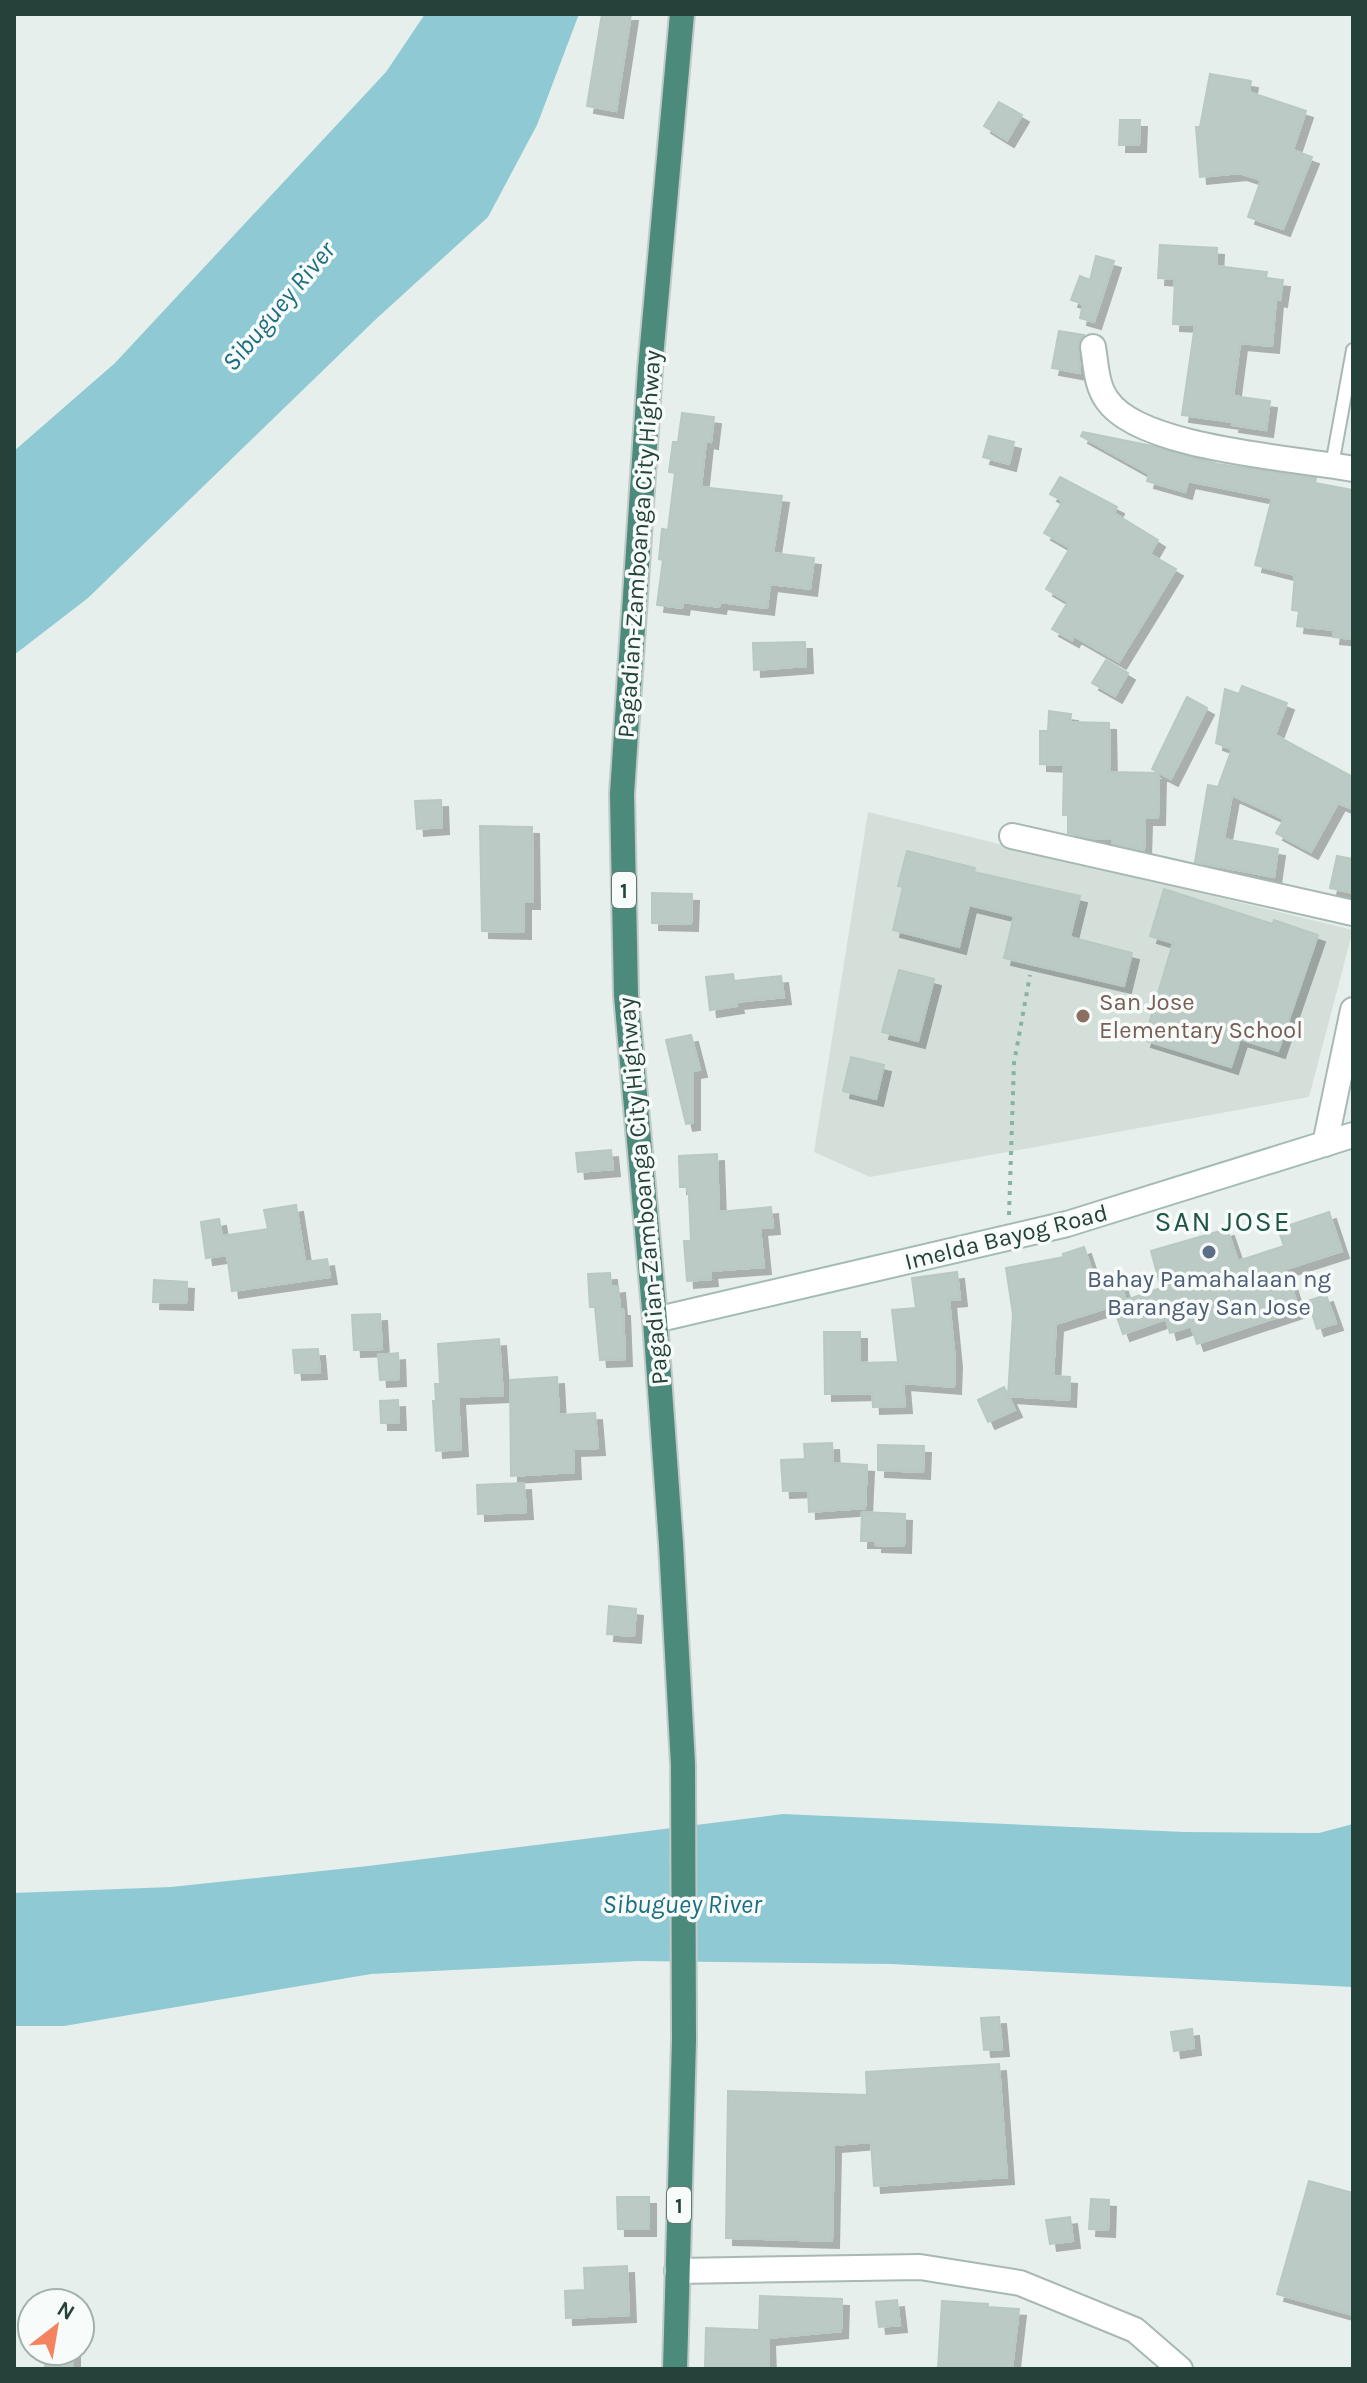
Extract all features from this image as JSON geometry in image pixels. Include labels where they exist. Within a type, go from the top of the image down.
[{"type":"highway","name":"Pagadian-Zamboanga City Highway","points":[[675,2369],[684,2040],[683,1765],[655,1320],[626,995],[622,794],[650,369],[682,14]]},
{"type":"street","points":[[1093,347],[1098,382],[1107,401],[1149,431],[1192,442],[1342,467]]},
{"type":"street","points":[[1012,836],[1353,913]]},
{"type":"street","points":[[1325,1144],[1353,1010]]},
{"type":"street","name":"Imelda Bayog Road","points":[[655,1320],[1067,1224],[1353,1135]]},
{"type":"street","points":[[677,2271],[920,2267],[1020,2283],[1135,2330],[1180,2369]]},
{"type":"lane","points":[[1342,467],[1353,350]]},
{"type":"path","points":[[1008,1239],[1014,1063],[1030,975]]},
{"type":"shaded area","name":"San Jose Elementary School","points":[[868,812],[1353,930],[1309,1097],[870,1177],[814,1152]]},
{"type":"water","name":"Sibuguey River","points":[[425,14],[579,14],[537,125],[488,217],[375,320],[88,598],[14,655],[14,451],[115,363],[386,72]]},
{"type":"water","name":"Sibuguey River","points":[[783,1814],[1184,1832],[1319,1833],[1353,1824],[1353,1987],[891,1964],[638,1961],[371,1974],[64,2026],[14,2026],[14,1893],[171,1887],[368,1866]]},
{"type":"building","points":[[602,14],[631,14],[616,111],[587,106]]},
{"type":"building","points":[[1210,74],[1251,81],[1249,92],[1306,111],[1293,150],[1312,157],[1283,229],[1248,217],[1261,180],[1240,173],[1200,177],[1196,127],[1200,127]]},
{"type":"building","points":[[999,102],[1022,115],[1007,140],[984,126]]},
{"type":"building","points":[[1120,120],[1140,120],[1139,145],[1119,145]]},
{"type":"building","points":[[1160,245],[1217,248],[1216,266],[1267,272],[1266,278],[1283,280],[1280,300],[1276,299],[1272,346],[1240,343],[1233,396],[1270,401],[1266,430],[1182,415],[1195,325],[1173,324],[1175,279],[1158,278]]},
{"type":"building","points":[[1096,256],[1114,261],[1094,322],[1080,318],[1083,304],[1071,300],[1080,276],[1090,280]]},
{"type":"building","points":[[1059,331],[1084,335],[1078,348],[1080,373],[1052,368]]},
{"type":"building","points":[[682,413],[714,417],[711,442],[706,441],[701,487],[782,496],[773,553],[814,558],[810,589],[770,584],[767,608],[720,602],[719,607],[683,602],[682,608],[657,605],[663,560],[659,559],[662,529],[668,530],[675,473],[669,472],[673,442],[678,442]]},
{"type":"building","points":[[1083,432],[1218,464],[1316,478],[1315,483],[1353,490],[1353,639],[1333,637],[1334,630],[1297,626],[1299,611],[1292,610],[1295,575],[1255,565],[1272,498],[1188,481],[1185,492],[1147,481],[1149,474],[1081,436]]},
{"type":"building","points":[[989,436],[1014,442],[1009,464],[983,457]]},
{"type":"building","points":[[1060,477],[1117,507],[1114,513],[1158,540],[1150,554],[1176,569],[1119,662],[1074,636],[1072,640],[1052,629],[1068,602],[1046,589],[1070,548],[1044,533],[1063,501],[1050,494]]},
{"type":"building","points":[[805,642],[806,666],[754,670],[753,643]]},
{"type":"building","points":[[1106,660],[1128,673],[1115,696],[1092,683]]},
{"type":"building","points":[[1242,686],[1287,703],[1275,735],[1353,777],[1353,809],[1338,803],[1311,852],[1276,833],[1284,819],[1232,795],[1224,839],[1278,849],[1274,877],[1195,862],[1208,785],[1218,787],[1232,749],[1216,743],[1225,689],[1239,694]]},
{"type":"building","points":[[1187,697],[1207,708],[1171,779],[1152,769]]},
{"type":"building","points":[[1049,711],[1071,714],[1070,722],[1109,723],[1110,772],[1159,773],[1158,818],[1145,818],[1144,850],[1112,843],[1112,839],[1068,833],[1068,815],[1063,815],[1064,765],[1040,764],[1040,731],[1048,731]]},
{"type":"building","points":[[441,800],[442,827],[417,829],[415,801]]},
{"type":"building","points":[[480,826],[532,827],[533,902],[524,902],[524,932],[482,931]]},
{"type":"building","points":[[907,851],[975,868],[974,872],[1080,896],[1070,937],[1132,953],[1124,986],[1004,958],[1014,916],[969,905],[959,947],[893,930],[903,887],[898,886]]},
{"type":"building","points":[[1337,856],[1353,859],[1353,893],[1330,888]]},
{"type":"building","points":[[1164,889],[1318,935],[1278,1051],[1240,1039],[1231,1067],[1144,1040],[1173,943],[1150,936]]},
{"type":"building","points":[[652,893],[692,894],[691,924],[652,923]]},
{"type":"building","points":[[899,970],[934,979],[918,1041],[882,1032]]},
{"type":"building","points":[[733,974],[734,981],[781,976],[784,997],[736,1002],[737,1006],[710,1010],[706,977]]},
{"type":"building","points":[[691,1035],[700,1070],[693,1071],[693,1123],[686,1124],[666,1040]]},
{"type":"building","points":[[851,1057],[884,1065],[876,1099],[843,1091]]},
{"type":"building","points":[[611,1150],[613,1169],[578,1172],[576,1153]]},
{"type":"building","points":[[717,1154],[719,1212],[771,1207],[773,1227],[760,1228],[764,1267],[710,1271],[711,1279],[687,1281],[684,1241],[691,1241],[689,1196],[687,1187],[680,1187],[679,1156]]},
{"type":"building","points":[[296,1205],[305,1262],[327,1259],[330,1277],[232,1291],[227,1255],[206,1258],[201,1222],[219,1219],[222,1236],[268,1229],[264,1210]]},
{"type":"building","points":[[1329,1212],[1342,1251],[1286,1269],[1299,1310],[1197,1344],[1191,1326],[1170,1333],[1166,1319],[1123,1334],[1113,1306],[1056,1324],[1053,1376],[1070,1377],[1069,1400],[1008,1396],[1013,1314],[1006,1268],[1064,1257],[1063,1254],[1084,1247],[1095,1280],[1117,1273],[1126,1300],[1161,1288],[1151,1251],[1227,1229],[1238,1261],[1284,1246],[1278,1229]]},
{"type":"building","points":[[957,1272],[960,1299],[949,1300],[955,1360],[954,1387],[903,1383],[905,1406],[873,1407],[872,1393],[825,1394],[824,1332],[860,1332],[860,1363],[898,1362],[892,1310],[916,1308],[912,1278]]},
{"type":"building","points":[[610,1273],[611,1287],[618,1286],[620,1309],[623,1309],[625,1359],[600,1360],[595,1307],[590,1307],[588,1274]]},
{"type":"building","points":[[154,1280],[187,1282],[186,1303],[153,1302]]},
{"type":"building","points":[[1326,1295],[1336,1323],[1317,1329],[1308,1301]]},
{"type":"building","points":[[380,1314],[382,1349],[354,1350],[352,1315]]},
{"type":"building","points":[[499,1339],[503,1395],[458,1397],[461,1449],[436,1451],[433,1401],[436,1401],[435,1384],[440,1384],[438,1344]]},
{"type":"building","points":[[318,1349],[320,1372],[295,1373],[293,1350]]},
{"type":"building","points":[[398,1353],[399,1379],[380,1380],[378,1355]]},
{"type":"building","points":[[557,1377],[559,1415],[595,1413],[598,1448],[573,1449],[574,1472],[511,1476],[510,1380]]},
{"type":"building","points":[[1004,1387],[1015,1410],[988,1422],[978,1400]]},
{"type":"building","points":[[398,1400],[399,1423],[381,1423],[380,1401]]},
{"type":"building","points":[[832,1443],[833,1463],[867,1465],[865,1508],[809,1512],[808,1490],[783,1491],[781,1460],[805,1459],[804,1444]]},
{"type":"building","points":[[878,1445],[924,1446],[923,1472],[878,1470]]},
{"type":"building","points":[[524,1483],[526,1512],[478,1514],[477,1485]]},
{"type":"building","points":[[862,1512],[905,1514],[904,1546],[861,1541]]},
{"type":"building","points":[[609,1606],[636,1609],[634,1636],[607,1634]]},
{"type":"building","points":[[999,2017],[1002,2049],[984,2050],[981,2018]]},
{"type":"building","points":[[1192,2029],[1194,2048],[1174,2051],[1171,2032]]},
{"type":"building","points":[[999,2064],[1007,2177],[874,2186],[871,2142],[834,2145],[832,2241],[726,2238],[728,2091],[867,2095],[866,2072]]},
{"type":"building","points":[[1309,2181],[1353,2193],[1353,2315],[1277,2294]]},
{"type":"building","points":[[617,2197],[649,2197],[649,2229],[618,2229]]},
{"type":"building","points":[[1091,2199],[1109,2200],[1108,2230],[1089,2229]]},
{"type":"building","points":[[1070,2217],[1073,2241],[1050,2244],[1046,2220]]},
{"type":"building","points":[[627,2266],[629,2315],[566,2318],[565,2291],[585,2290],[584,2268]]},
{"type":"building","points":[[760,2296],[842,2299],[841,2331],[768,2338],[769,2369],[705,2368],[706,2328],[759,2330]]},
{"type":"building","points":[[897,2300],[900,2325],[879,2327],[876,2302]]},
{"type":"building","points":[[942,2301],[1019,2309],[1012,2369],[938,2369]]},
{"type":"building","points":[[45,2367],[73,2367],[73,2369]]},
{"type":"place","name":"San Jose Elementary School","points":[[1083,1016]]},
{"type":"place","name":"Bahay Pamahalaan ng Barangay San Jose","points":[[1209,1252]]},
{"type":"district","name":"SAN JOSE","points":[[1223,1221]]}]
